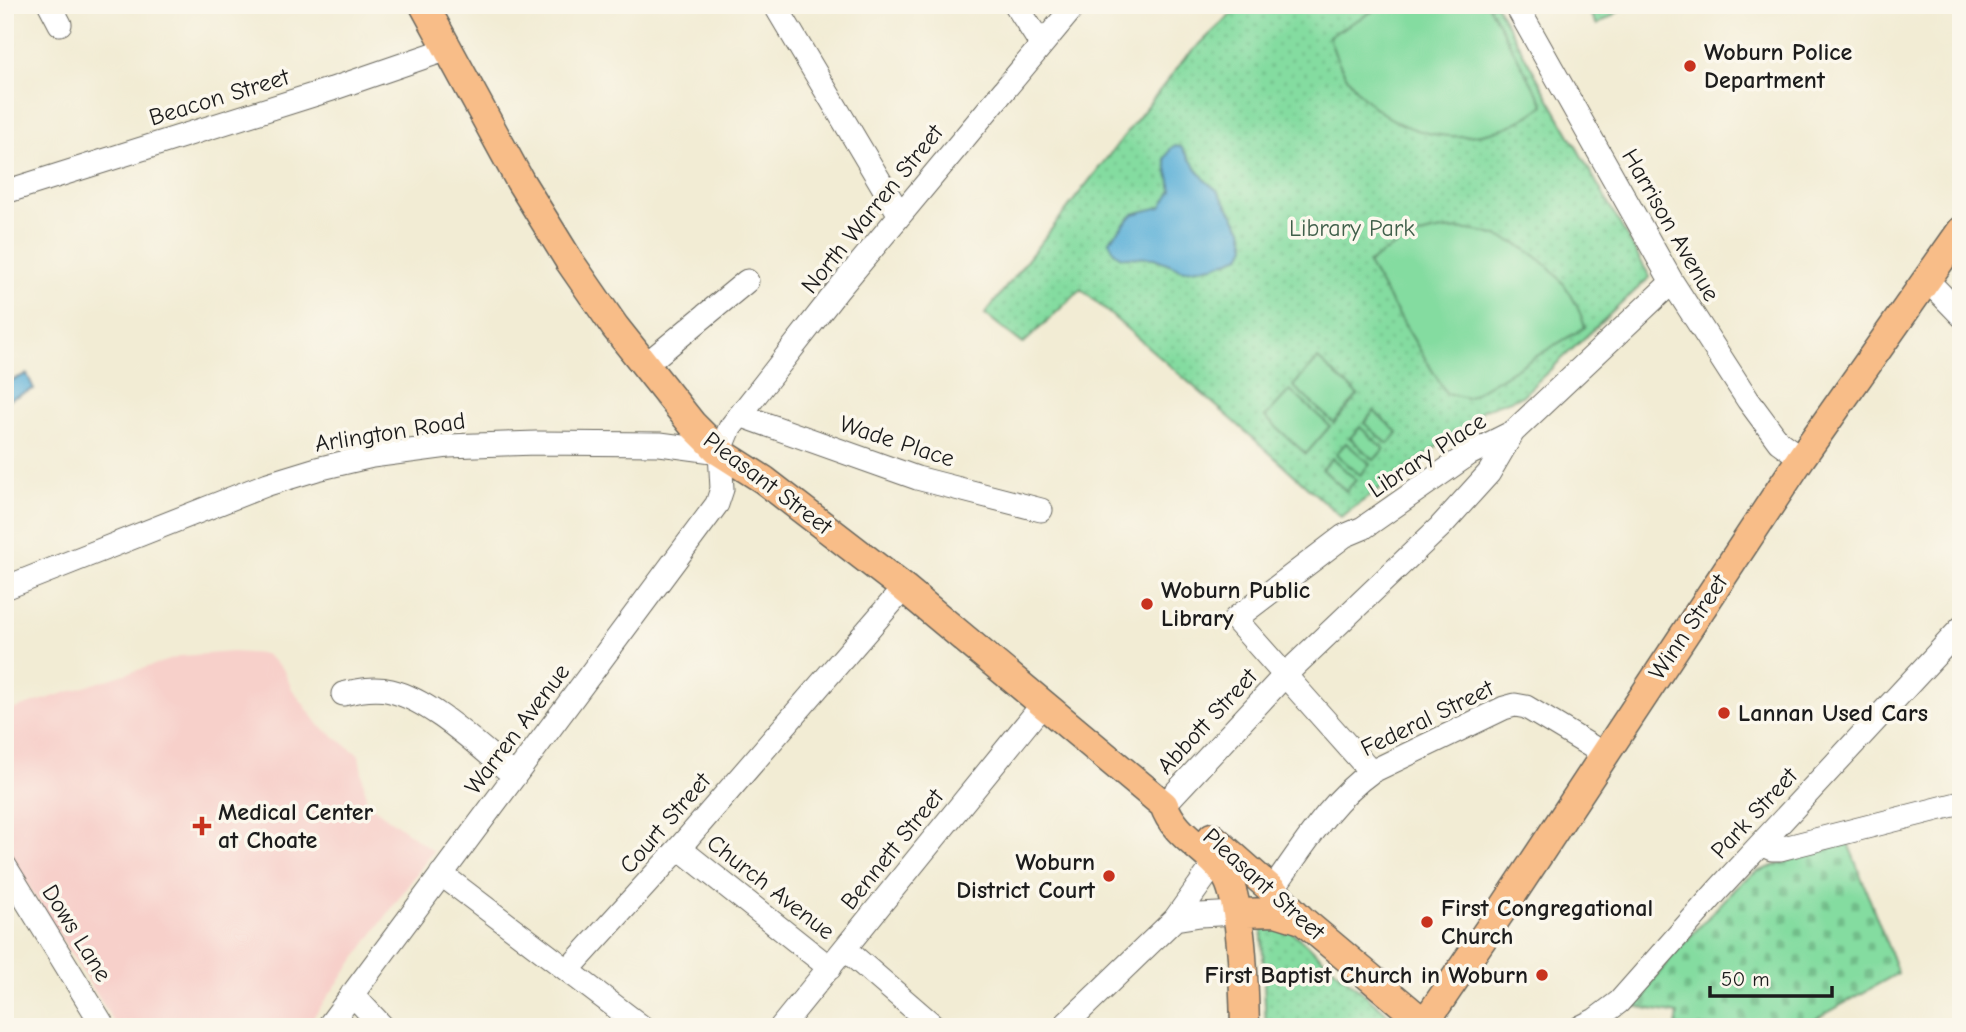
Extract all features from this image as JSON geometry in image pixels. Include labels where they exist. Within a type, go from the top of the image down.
[{"type":"main road","name":"Pleasant Street","points":[[424,5],[536,208],[596,302],[692,424],[720,452],[761,478],[904,588],[1044,704],[1164,805],[1174,825],[1215,863],[1229,881],[1237,913],[1245,1027]]},
{"type":"main road","name":"Winn Street","points":[[1425,1025],[1801,457],[1961,231]]},
{"type":"main road","name":"Pleasant Street","points":[[1164,805],[1179,809],[1272,890],[1302,920],[1425,1025]]},
{"type":"main road","points":[[1237,913],[1276,912],[1302,920]]},
{"type":"street","points":[[775,5],[900,215]]},
{"type":"street","points":[[1016,5],[1041,44]]},
{"type":"street","name":"North Warren Street","points":[[720,452],[728,431],[837,291],[1075,5]]},
{"type":"street","name":"Harrison Avenue","points":[[1516,5],[1672,282],[1755,410],[1779,442],[1801,457]]},
{"type":"street","name":"Beacon Street","points":[[5,192],[332,89],[448,49]]},
{"type":"street","points":[[1927,279],[1961,315]]},
{"type":"street","points":[[644,366],[747,281]]},
{"type":"street","points":[[1513,432],[1672,282]]},
{"type":"street","name":"Wade Place","points":[[740,415],[917,478],[1041,510]]},
{"type":"street","name":"Library Place","points":[[1513,432],[1489,473],[1440,527],[1285,676],[1235,619],[1344,536],[1363,528],[1469,454],[1513,432]]},
{"type":"street","name":"Arlington Road","points":[[5,588],[268,484],[372,456],[447,446],[536,443],[660,444],[720,452]]},
{"type":"street","name":"Warren Avenue","points":[[327,1027],[717,504],[722,489],[720,452]]},
{"type":"street","name":"Court Street","points":[[568,971],[679,848],[904,588]]},
{"type":"street","name":"Park Street","points":[[1581,1027],[1619,1002],[1667,946],[1961,628]]},
{"type":"street","name":"Abbott Street","points":[[1164,805],[1285,676],[1371,772]]},
{"type":"street","points":[[343,694],[377,689],[415,700],[434,711],[515,776]]},
{"type":"street","name":"Bennett Street","points":[[781,1027],[1044,704]]},
{"type":"street","name":"Federal Street","points":[[1272,890],[1338,800],[1355,784],[1371,772],[1504,708],[1515,705],[1534,711],[1604,754]]},
{"type":"street","points":[[1761,844],[1780,849],[1961,803]]},
{"type":"street","name":"Church Avenue","points":[[679,848],[830,968]]},
{"type":"street","points":[[1063,1027],[1175,919],[1215,863]]},
{"type":"street","name":"Dows Lane","points":[[5,866],[104,1027]]},
{"type":"street","points":[[442,874],[642,1027]]},
{"type":"street","points":[[1175,919],[1237,913]]},
{"type":"street","name":"Church Avenue","points":[[845,948],[936,1027]]},
{"type":"street","points":[[352,994],[383,1027]]},
{"type":"shaded area","name":"Medical Center at Choate","points":[[232,652],[265,654],[283,669],[292,689],[320,726],[359,755],[367,803],[433,851],[306,1027],[117,1027],[5,849],[5,712],[182,656]]},
{"type":"green space","name":"Library Park","points":[[1241,5],[1496,5],[1650,277],[1522,396],[1482,410],[1473,420],[1341,517],[1081,289],[1023,344],[985,314],[1185,58]]},
{"type":"green space","points":[[1384,5],[1488,5],[1544,105],[1514,124],[1482,134],[1449,136],[1417,130],[1388,117],[1363,96],[1343,69],[1329,36]]},
{"type":"green space","points":[[1585,5],[1629,5],[1597,25]]},
{"type":"green space","points":[[1443,230],[1490,234],[1531,253],[1549,267],[1564,285],[1585,327],[1467,398],[1446,393],[1368,264],[1403,242],[1422,234]]},
{"type":"green space","points":[[1318,359],[1358,395],[1334,423],[1293,386]]},
{"type":"green space","points":[[1290,390],[1330,426],[1306,454],[1265,417]]},
{"type":"green space","points":[[1374,411],[1398,433],[1388,444],[1364,423]]},
{"type":"green space","points":[[1360,427],[1384,449],[1374,460],[1350,438]]},
{"type":"green space","points":[[1346,443],[1370,464],[1360,475],[1336,454]]},
{"type":"green space","points":[[1332,458],[1356,480],[1346,491],[1322,469]]},
{"type":"green space","points":[[1847,840],[1898,973],[1802,1027],[1676,1027],[1678,1014],[1634,1006],[1672,956],[1741,882],[1757,872]]},
{"type":"green space","points":[[1274,924],[1286,927],[1400,1027],[1266,1027],[1262,935],[1263,930]]},
{"type":"water","points":[[1174,146],[1181,147],[1206,181],[1218,191],[1242,229],[1246,246],[1241,256],[1214,266],[1184,270],[1154,258],[1121,257],[1114,252],[1109,241],[1133,214],[1161,207],[1172,190],[1165,159]]},
{"type":"water","points":[[27,374],[34,389],[5,401],[5,383]]},
{"type":"place","name":"Woburn Police Department","points":[[1690,66]]},
{"type":"place","name":"Woburn Public Library","points":[[1147,604]]},
{"type":"place","name":"Lannan Used Cars","points":[[1724,713]]},
{"type":"place","name":"Medical Center at Choate","points":[[202,826]]},
{"type":"place","name":"Woburn District Court","points":[[1109,876]]},
{"type":"place","name":"First Congregational Church","points":[[1427,922]]},
{"type":"place","name":"First Baptist Church in Woburn","points":[[1542,975]]}]
